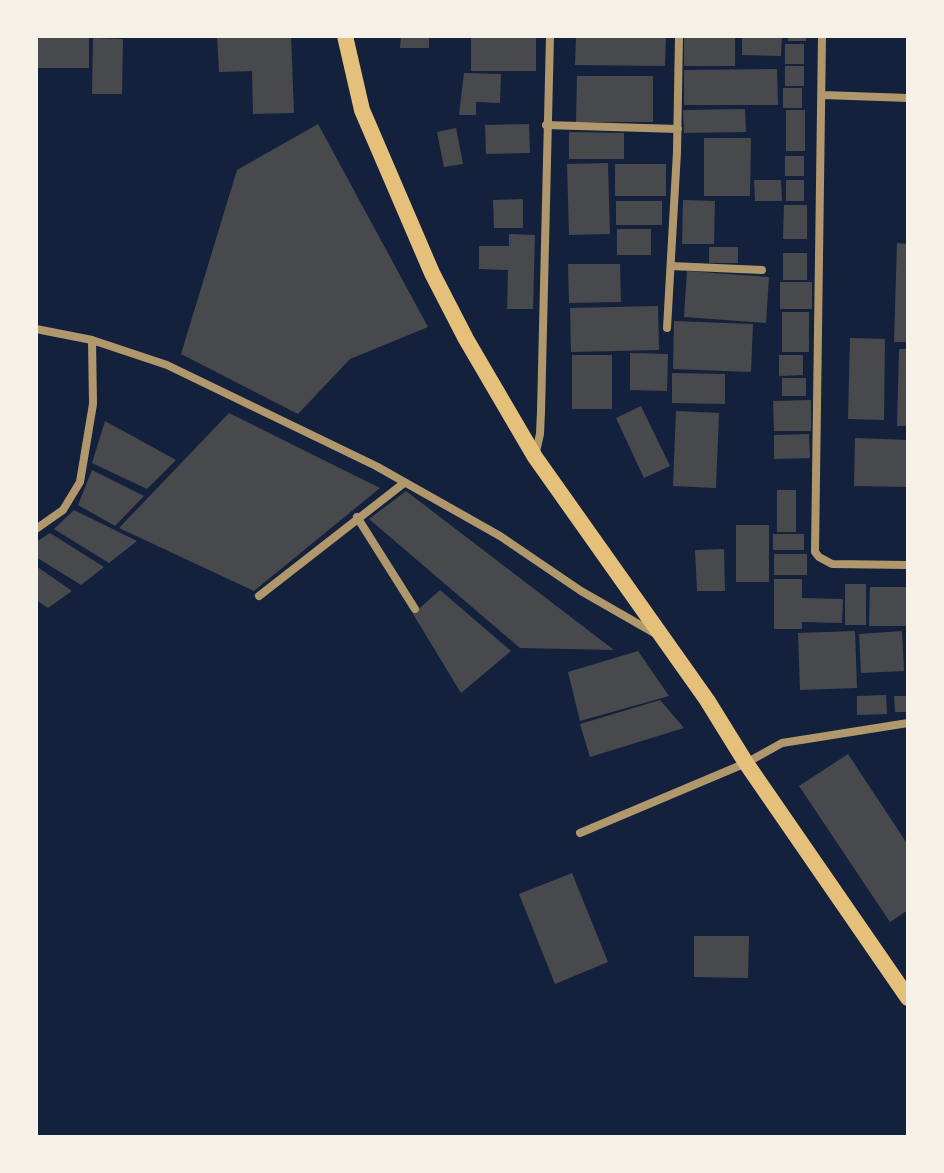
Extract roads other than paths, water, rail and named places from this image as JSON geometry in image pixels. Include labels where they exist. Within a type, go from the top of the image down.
[{"type":"main road","points":[[345,36],[362,110],[432,273],[466,339],[535,457],[707,700],[746,763],[908,998]]},
{"type":"street","points":[[535,457],[541,411],[550,36]]},
{"type":"street","points":[[667,328],[678,129],[679,36]]},
{"type":"street","points":[[822,36],[815,552],[832,564],[908,565]]},
{"type":"street","points":[[823,95],[908,98]]},
{"type":"street","points":[[546,125],[678,129]]},
{"type":"street","points":[[671,266],[762,270]]},
{"type":"street","points":[[36,329],[92,340],[167,365],[376,466],[500,536],[581,591],[660,636]]},
{"type":"street","points":[[36,529],[63,510],[80,482],[93,404],[92,340]]},
{"type":"street","points":[[259,596],[404,483]]},
{"type":"street","points":[[357,517],[415,609]]},
{"type":"street","points":[[580,833],[746,763],[782,743],[908,723]]}]
